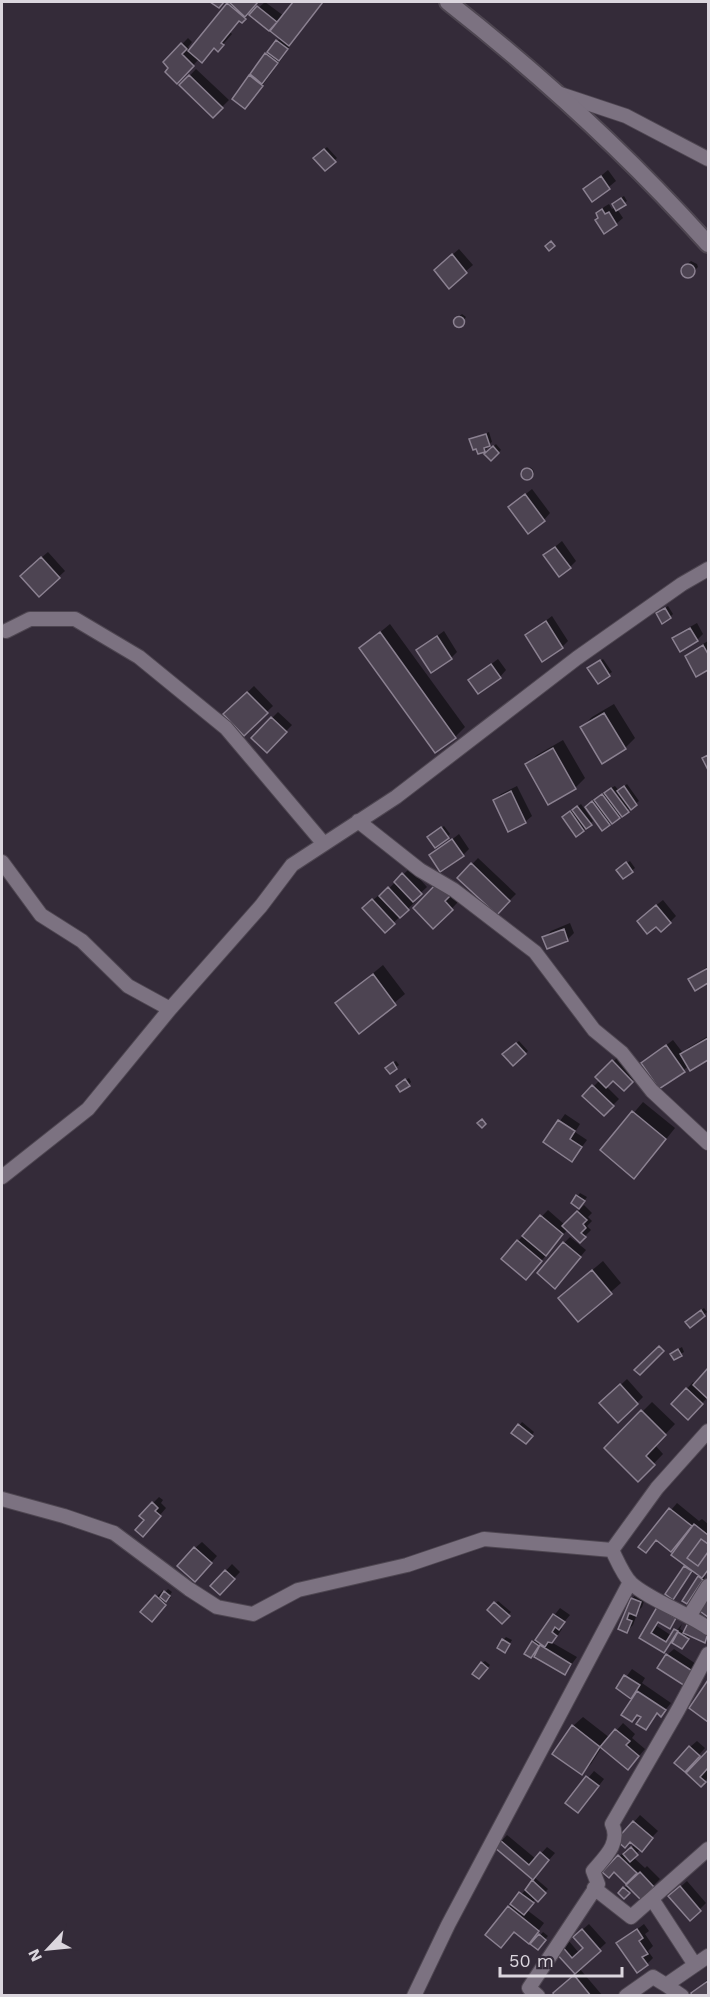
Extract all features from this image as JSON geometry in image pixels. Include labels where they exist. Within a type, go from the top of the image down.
[{"type":"street","points":[[448,2],[555,92],[666,197],[708,244]]},
{"type":"street","points":[[555,92],[626,116],[708,159]]},
{"type":"street","points":[[2,1177],[88,1109],[170,1010],[261,906],[292,865],[396,797],[577,658],[682,584],[708,569]]},
{"type":"street","points":[[6,631],[30,619],[75,619],[140,657],[226,728],[324,844]]},
{"type":"street","points":[[358,821],[420,870],[453,890],[535,952],[594,1030],[622,1053],[652,1092],[708,1143]]},
{"type":"street","points":[[2,862],[41,915],[82,941],[128,986],[170,1010]]},
{"type":"street","points":[[612,1550],[657,1488],[708,1431]]},
{"type":"street","points":[[2,1499],[114,1533],[217,1607],[253,1614],[298,1590],[407,1565],[484,1539],[612,1550]]},
{"type":"street","points":[[612,1550],[630,1582],[656,1599],[690,1615],[708,1628]]},
{"type":"street","points":[[414,1995],[448,1925],[630,1582]]},
{"type":"street","points":[[690,1615],[708,1587]]},
{"type":"street","points":[[538,1995],[528,1988],[598,1884],[593,1871],[611,1850],[616,1832],[612,1824],[708,1654]]},
{"type":"street","points":[[594,1888],[631,1917],[708,1850]]},
{"type":"street","points":[[652,1899],[695,1965]]},
{"type":"street","points":[[666,1986],[708,1956]]},
{"type":"street","points":[[626,1995],[653,1977],[682,1995]]},
{"type":"building","points":[[210,2],[224,2],[219,8]]},
{"type":"building","points":[[229,2],[258,2],[245,17]]},
{"type":"building","points":[[293,2],[323,2],[289,46],[270,31]]},
{"type":"building","points":[[227,3],[246,19],[242,23],[239,21],[221,43],[224,45],[218,52],[214,48],[202,63],[188,51]]},
{"type":"building","points":[[257,6],[277,22],[269,31],[249,15]]},
{"type":"building","points":[[276,40],[288,49],[279,61],[267,52]]},
{"type":"building","points":[[181,43],[187,49],[182,54],[194,66],[177,84],[165,72],[168,68],[163,62]]},
{"type":"building","points":[[265,53],[278,63],[262,84],[250,74]]},
{"type":"building","points":[[189,75],[223,108],[213,118],[179,85]]},
{"type":"building","points":[[249,75],[263,86],[245,109],[232,99]]},
{"type":"building","points":[[324,149],[336,162],[325,171],[313,158]]},
{"type":"building","points":[[601,176],[610,189],[592,202],[583,189]]},
{"type":"building","points":[[621,198],[626,205],[616,211],[612,204]]},
{"type":"building","points":[[602,209],[605,214],[609,212],[617,225],[604,234],[595,220],[598,218],[596,213]]},
{"type":"building","points":[[551,241],[555,246],[549,251],[545,246]]},
{"type":"building","points":[[452,254],[467,273],[449,289],[434,270]]},
{"type":"building","points":[[685,264],[691,264],[695,271],[691,278],[685,278],[681,274],[681,268]]},
{"type":"building","points":[[459,317],[463,318],[463,326],[459,327],[455,326],[454,322],[455,318]]},
{"type":"building","points":[[486,434],[490,446],[484,448],[485,452],[478,454],[476,449],[473,450],[469,439]]},
{"type":"building","points":[[493,446],[499,453],[491,461],[484,454]]},
{"type":"building","points":[[529,468],[533,474],[529,480],[525,480],[521,472]]},
{"type":"building","points":[[525,494],[545,521],[528,534],[508,507]]},
{"type":"building","points":[[555,547],[571,568],[559,577],[543,555]]},
{"type":"building","points":[[41,557],[60,578],[39,597],[20,576]]},
{"type":"building","points":[[665,608],[671,618],[662,624],[656,613]]},
{"type":"building","points":[[546,621],[563,648],[542,662],[525,635]]},
{"type":"building","points":[[690,628],[698,641],[680,652],[672,638]]},
{"type":"building","points":[[380,632],[456,738],[435,753],[359,648]]},
{"type":"building","points":[[437,636],[452,659],[431,673],[416,650]]},
{"type":"building","points":[[703,645],[708,654],[708,670],[696,677],[685,656]]},
{"type":"building","points":[[600,660],[610,676],[598,684],[587,668]]},
{"type":"building","points":[[491,664],[501,678],[478,694],[468,680]]},
{"type":"building","points":[[247,692],[268,713],[244,736],[223,714]]},
{"type":"building","points":[[604,713],[626,749],[602,764],[580,727]]},
{"type":"building","points":[[271,717],[287,732],[267,753],[251,738]]},
{"type":"building","points":[[553,748],[576,789],[548,805],[525,764]]},
{"type":"building","points":[[708,755],[708,770],[702,758]]},
{"type":"building","points":[[624,786],[637,805],[631,810],[617,791]]},
{"type":"building","points":[[611,788],[629,812],[622,817],[604,793]]},
{"type":"building","points":[[511,791],[526,823],[508,832],[493,800]]},
{"type":"building","points":[[602,794],[620,818],[612,824],[594,800]]},
{"type":"building","points":[[592,801],[610,825],[602,831],[585,807]]},
{"type":"building","points":[[577,806],[592,825],[586,829],[572,810]]},
{"type":"building","points":[[570,811],[584,831],[576,837],[562,817]]},
{"type":"building","points":[[441,827],[449,838],[435,848],[427,837]]},
{"type":"building","points":[[452,839],[464,856],[440,872],[429,855]]},
{"type":"building","points":[[626,862],[633,872],[623,879],[616,870]]},
{"type":"building","points":[[471,863],[510,901],[497,915],[457,878]]},
{"type":"building","points":[[402,873],[422,894],[413,902],[394,882]]},
{"type":"building","points":[[437,883],[450,896],[445,901],[453,910],[433,929],[413,908]]},
{"type":"building","points":[[388,887],[409,910],[400,918],[379,896]]},
{"type":"building","points":[[372,899],[395,924],[385,933],[362,908]]},
{"type":"building","points":[[656,905],[671,923],[661,932],[656,927],[647,934],[637,921]]},
{"type":"building","points":[[564,929],[568,941],[547,949],[542,937]]},
{"type":"building","points":[[708,968],[708,983],[695,991],[688,979]]},
{"type":"building","points":[[373,974],[396,1005],[359,1034],[335,1003]]},
{"type":"building","points":[[708,1038],[708,1060],[690,1071],[680,1054]]},
{"type":"building","points":[[516,1043],[526,1054],[513,1066],[502,1054]]},
{"type":"building","points":[[666,1045],[685,1072],[659,1089],[641,1063]]},
{"type":"building","points":[[612,1060],[633,1082],[624,1091],[613,1081],[606,1088],[595,1077]]},
{"type":"building","points":[[393,1062],[397,1069],[390,1074],[385,1068]]},
{"type":"building","points":[[405,1079],[410,1086],[400,1092],[396,1086]]},
{"type":"building","points":[[592,1085],[614,1106],[604,1116],[582,1096]]},
{"type":"building","points":[[632,1111],[666,1139],[634,1179],[600,1150]]},
{"type":"building","points":[[482,1119],[486,1124],[482,1128],[477,1123]]},
{"type":"building","points":[[558,1120],[575,1131],[570,1139],[582,1147],[572,1162],[543,1142]]},
{"type":"building","points":[[576,1195],[585,1201],[579,1209],[571,1203]]},
{"type":"building","points":[[577,1211],[587,1220],[583,1224],[586,1228],[581,1233],[586,1237],[580,1243],[562,1226]]},
{"type":"building","points":[[540,1215],[563,1234],[546,1256],[522,1236]]},
{"type":"building","points":[[517,1240],[542,1261],[526,1280],[501,1259]]},
{"type":"building","points":[[563,1242],[581,1257],[555,1289],[537,1273]]},
{"type":"building","points":[[592,1270],[612,1294],[578,1322],[558,1298]]},
{"type":"building","points":[[701,1310],[705,1316],[690,1328],[685,1322]]},
{"type":"building","points":[[659,1346],[664,1351],[640,1375],[634,1370]]},
{"type":"building","points":[[678,1349],[682,1356],[674,1360],[670,1354]]},
{"type":"building","points":[[708,1368],[708,1399],[693,1385]]},
{"type":"building","points":[[620,1384],[638,1404],[618,1423],[599,1403]]},
{"type":"building","points":[[686,1388],[703,1404],[688,1420],[671,1404]]},
{"type":"building","points":[[641,1410],[666,1435],[646,1456],[655,1465],[638,1482],[604,1448]]},
{"type":"building","points":[[518,1424],[533,1436],[526,1444],[511,1433]]},
{"type":"building","points":[[152,1502],[158,1508],[155,1511],[161,1516],[143,1537],[135,1530],[144,1520],[139,1516]]},
{"type":"building","points":[[669,1508],[692,1526],[671,1552],[656,1540],[646,1553],[638,1547]]},
{"type":"building","points":[[694,1524],[708,1535],[708,1544],[701,1539],[687,1558],[698,1566],[708,1552],[708,1570],[702,1578],[671,1555]]},
{"type":"building","points":[[701,1539],[708,1544],[708,1552],[698,1566],[687,1558]]},
{"type":"building","points":[[194,1547],[212,1563],[195,1582],[177,1566]]},
{"type":"building","points":[[684,1566],[692,1571],[673,1600],[665,1594]]},
{"type":"building","points":[[225,1570],[235,1579],[220,1595],[210,1586]]},
{"type":"building","points":[[698,1576],[703,1580],[687,1604],[682,1601]]},
{"type":"building","points":[[164,1591],[170,1596],[166,1602],[160,1597]]},
{"type":"building","points":[[708,1592],[708,1617],[697,1609]]},
{"type":"building","points":[[155,1595],[166,1605],[152,1622],[140,1612]]},
{"type":"building","points":[[631,1598],[641,1602],[636,1616],[629,1613],[627,1619],[632,1621],[627,1633],[618,1629]]},
{"type":"building","points":[[494,1602],[510,1616],[502,1624],[487,1610]]},
{"type":"building","points":[[657,1607],[676,1618],[670,1629],[658,1622],[651,1633],[666,1642],[674,1629],[678,1631],[664,1653],[639,1638]]},
{"type":"building","points":[[553,1614],[565,1622],[559,1630],[555,1627],[552,1632],[557,1636],[545,1647],[535,1640]]},
{"type":"building","points":[[688,1623],[708,1633],[705,1643],[683,1633]]},
{"type":"building","points":[[678,1632],[689,1639],[682,1649],[672,1643]]},
{"type":"building","points":[[502,1639],[510,1644],[505,1653],[497,1648]]},
{"type":"building","points":[[532,1641],[539,1646],[531,1658],[524,1654]]},
{"type":"building","points":[[540,1645],[571,1664],[565,1675],[534,1657]]},
{"type":"building","points":[[666,1654],[694,1672],[685,1686],[657,1668]]},
{"type":"building","points":[[481,1662],[488,1668],[479,1679],[472,1674]]},
{"type":"building","points":[[624,1675],[640,1685],[631,1699],[616,1688]]},
{"type":"building","points":[[708,1680],[708,1722],[689,1708]]},
{"type":"building","points":[[637,1691],[666,1710],[661,1717],[657,1713],[646,1730],[636,1724],[641,1717],[637,1715],[632,1722],[621,1715]]},
{"type":"building","points":[[572,1725],[600,1747],[582,1775],[552,1754]]},
{"type":"building","points":[[615,1729],[630,1741],[626,1745],[639,1756],[628,1770],[600,1747]]},
{"type":"building","points":[[689,1746],[700,1756],[685,1772],[674,1763]]},
{"type":"building","points":[[708,1750],[708,1768],[700,1777],[706,1782],[701,1787],[686,1773]]},
{"type":"building","points":[[586,1776],[599,1786],[578,1813],[565,1803]]},
{"type":"building","points":[[633,1821],[653,1838],[642,1852],[630,1842],[625,1848],[616,1840]]},
{"type":"building","points":[[500,1840],[529,1865],[540,1852],[549,1860],[533,1880],[494,1847]]},
{"type":"building","points":[[631,1847],[638,1855],[630,1862],[623,1854]]},
{"type":"building","points":[[618,1855],[637,1873],[626,1884],[614,1872],[609,1878],[602,1872]]},
{"type":"building","points":[[640,1872],[654,1887],[641,1900],[626,1885]]},
{"type":"building","points":[[532,1880],[546,1893],[538,1902],[525,1890]]},
{"type":"building","points":[[680,1886],[701,1911],[690,1921],[668,1896]]},
{"type":"building","points":[[623,1887],[630,1893],[624,1899],[618,1893]]},
{"type":"building","points":[[519,1892],[534,1903],[524,1915],[510,1904]]},
{"type":"building","points":[[508,1906],[539,1931],[529,1944],[514,1932],[501,1948],[485,1935]]},
{"type":"building","points":[[582,1929],[601,1951],[575,1974],[554,1951],[561,1945],[572,1958],[583,1948],[573,1937]]},
{"type":"building","points":[[637,1929],[643,1938],[639,1941],[648,1954],[642,1957],[648,1965],[637,1973],[616,1943]]},
{"type":"building","points":[[539,1934],[546,1940],[538,1950],[530,1944]]},
{"type":"building","points":[[574,1975],[591,1996],[554,1996],[553,1993]]},
{"type":"building","points":[[708,1981],[708,1996],[692,1996],[691,1993]]}]
